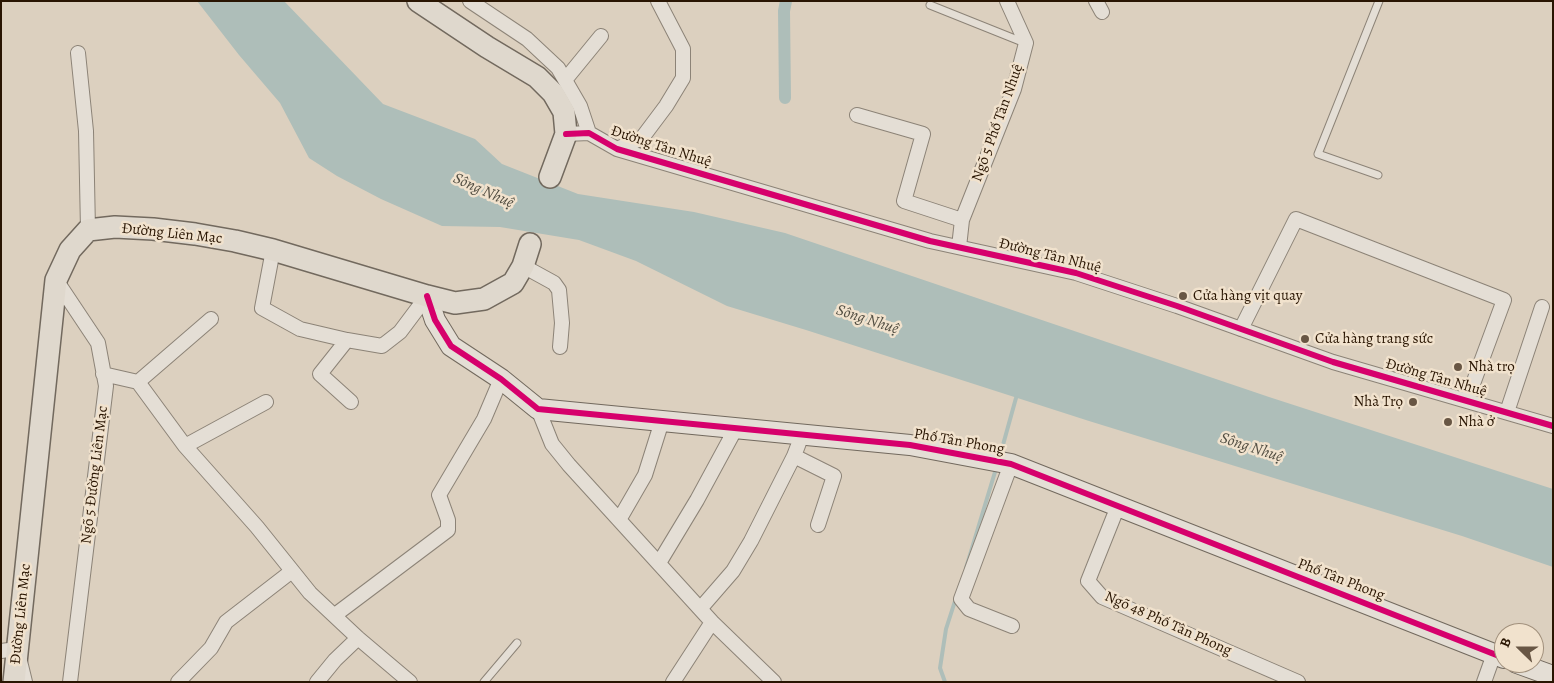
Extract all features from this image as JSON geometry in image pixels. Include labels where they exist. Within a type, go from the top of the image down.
[{"type":"main road","points":[[418,1],[487,47],[537,77],[553,94],[564,112],[566,134],[550,177]]},
{"type":"main road","name":"Đường Liên Mạc","points":[[14,682],[9,650],[56,280],[70,250],[88,230],[115,227],[195,234],[273,250],[455,303],[484,299],[513,283],[523,266],[530,244]]},
{"type":"street","points":[[470,1],[527,38],[558,68],[580,106],[589,133]]},
{"type":"street","name":"Ngõ 5 Phố Tân Nhuệ","points":[[959,247],[962,220],[1014,89],[1026,44],[1007,1]]},
{"type":"street","points":[[617,149],[642,138],[666,106],[683,78],[683,49],[662,3]]},
{"type":"street","points":[[566,80],[601,36]]},
{"type":"street","points":[[78,53],[86,131],[88,230]]},
{"type":"street","points":[[857,114],[923,134],[904,201],[962,220]]},
{"type":"street","name":"Đường Tân Nhuệ","points":[[566,134],[589,133],[617,149],[930,241],[1076,273],[1333,362],[1553,426]]},
{"type":"street","points":[[1241,329],[1296,219],[1504,300],[1467,400]]},
{"type":"street","points":[[273,250],[262,308],[300,329],[382,346],[400,332],[427,296]]},
{"type":"street","points":[[523,266],[554,283],[559,290],[562,323],[560,347]]},
{"type":"street","name":"Ngõ 5 Đường Liên Mạc","points":[[56,280],[98,343],[106,386],[70,682]]},
{"type":"street","points":[[427,296],[435,320],[450,346],[501,379],[538,409],[552,444],[712,622],[774,682]]},
{"type":"street","points":[[1507,412],[1542,307]]},
{"type":"street","points":[[138,382],[211,319]]},
{"type":"street","points":[[347,340],[320,374],[351,402]]},
{"type":"street","points":[[103,374],[138,382],[185,446],[256,527],[310,593],[358,638],[410,682]]},
{"type":"street","points":[[335,616],[448,530],[448,520],[439,495],[484,419],[501,379]]},
{"type":"street","points":[[185,446],[266,402]]},
{"type":"street","name":"Phố Tân Phong","points":[[538,409],[910,445],[1011,464],[1494,654]]},
{"type":"street","points":[[619,520],[644,475],[662,421]]},
{"type":"street","points":[[659,563],[697,500],[736,428]]},
{"type":"street","points":[[700,609],[733,570],[751,541],[794,456],[802,435]]},
{"type":"street","points":[[794,456],[834,476],[818,525]]},
{"type":"street","points":[[1011,464],[961,599],[968,610],[1012,626]]},
{"type":"street","name":"Ngõ 48 Phố Tân Phong","points":[[1118,506],[1088,582],[1102,597],[1298,682]]},
{"type":"street","points":[[178,682],[211,648],[226,622],[292,571]]},
{"type":"street","points":[[673,682],[712,622]]},
{"type":"street","points":[[317,682],[335,660],[358,638]]},
{"type":"street","points":[[9,650],[25,682]]},
{"type":"street","points":[[1484,682],[1494,665]]},
{"type":"lane","points":[[1378,175],[1318,154],[1380,1]]},
{"type":"lane","points":[[930,5],[1026,44]]},
{"type":"lane","points":[[484,682],[517,643]]},
{"type":"water","name":"Sông Nhuệ","points":[[197,1],[284,1],[383,104],[475,139],[502,164],[578,194],[694,212],[785,233],[1269,397],[1553,489],[1553,567],[1462,536],[1089,421],[727,306],[636,261],[579,240],[500,227],[442,226],[381,199],[337,176],[309,158],[280,103],[239,55]]},
{"type":"waterway","points":[[785,98],[784,11],[786,1]]},
{"type":"waterway","points":[[1001,452],[1016,398]]},
{"type":"waterway","points":[[966,568],[995,472]]},
{"type":"waterway","points":[[945,682],[940,668],[946,629],[956,598]]},
{"type":"cycle path","points":[[566,134],[589,133],[617,149],[930,241],[1076,273],[1177,306],[1333,362],[1553,426]]},
{"type":"cycle path","points":[[427,296],[435,320],[451,346],[501,379],[538,409],[910,445],[1011,464],[1494,654]]},
{"type":"place","name":"Cửa hàng vịt quay","points":[[1183,296]]},
{"type":"place","name":"Cửa hàng trang sức","points":[[1305,339]]},
{"type":"place","name":"Nhà trọ","points":[[1458,367]]},
{"type":"place","name":"Nhà Trọ","points":[[1413,402]]},
{"type":"place","name":"Nhà ở","points":[[1448,422]]}]
